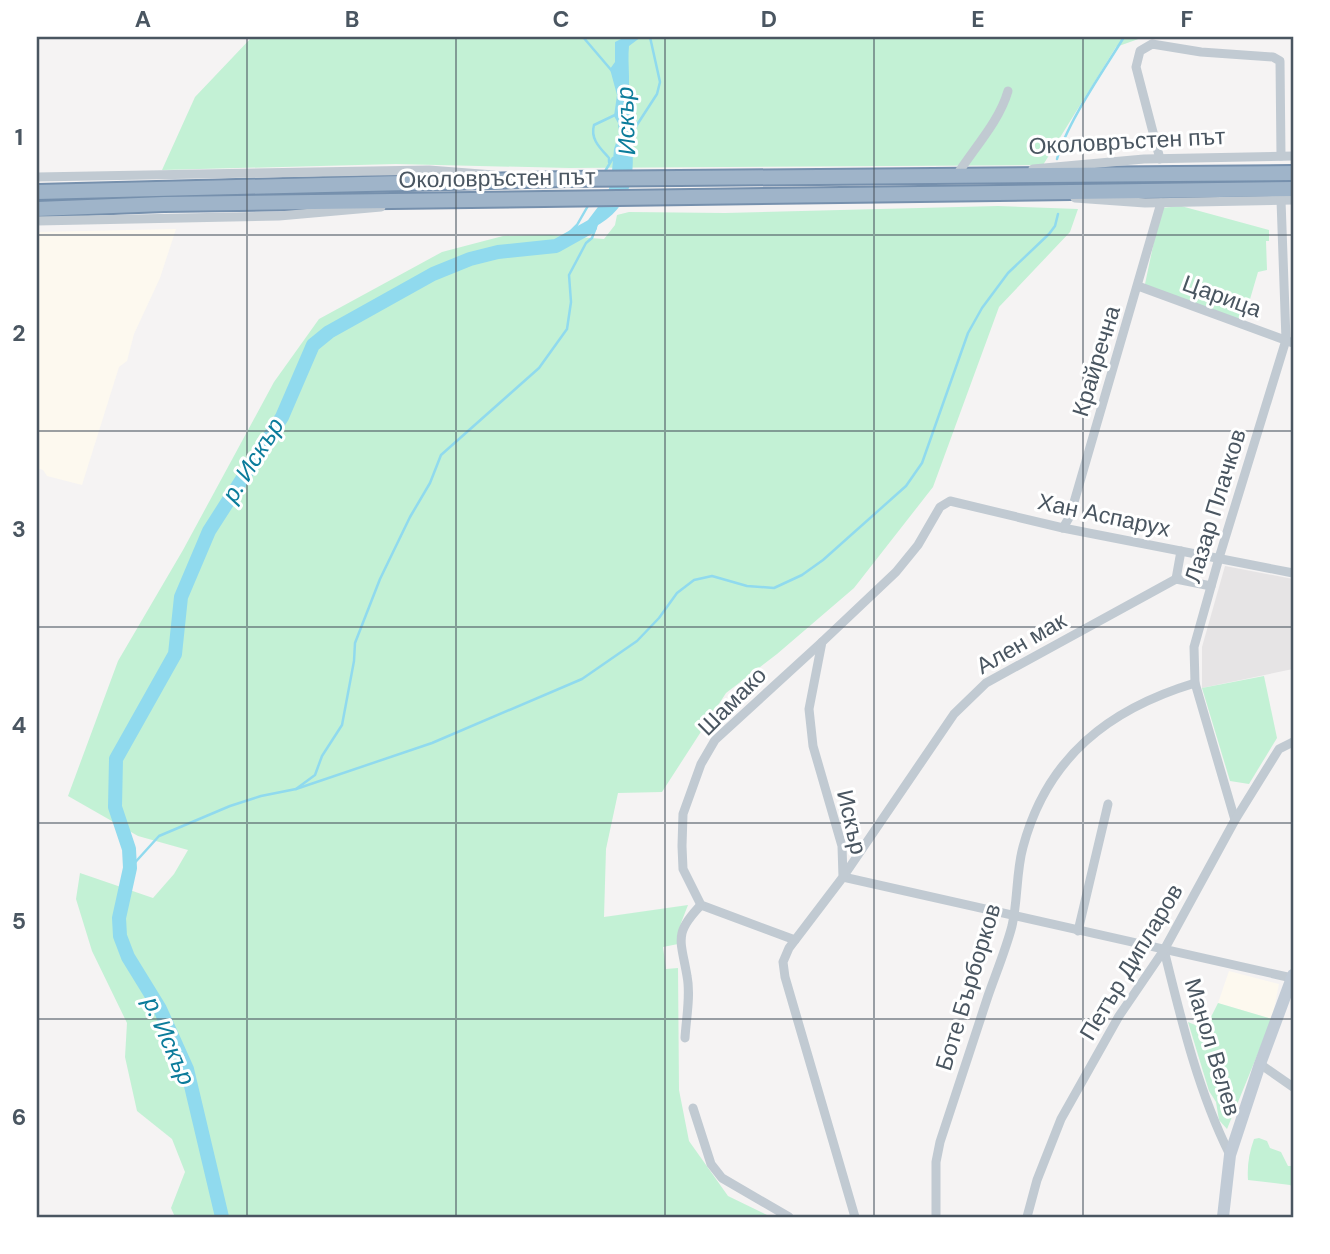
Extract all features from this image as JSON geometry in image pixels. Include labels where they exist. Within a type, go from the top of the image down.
[{"type":"highway","name":"Околовръстен път","points":[[37,192],[566,179],[1293,173]]},
{"type":"highway","name":"Околовръстен път","points":[[37,209],[164,204],[1293,189]]},
{"type":"main road","points":[[1223,1217],[1230,1154],[1293,976]]},
{"type":"street","points":[[1160,159],[1136,67],[1140,51],[1152,44],[1201,52],[1273,57],[1280,61],[1281,156]]},
{"type":"street","points":[[961,175],[1003,108],[1008,91]]},
{"type":"street","name":"Околовръстен път","points":[[961,175],[1160,159],[1293,156]]},
{"type":"street","points":[[37,177],[429,170],[566,179]]},
{"type":"street","name":"Околовръстен път","points":[[999,192],[1161,203],[1293,200]]},
{"type":"street","name":"Лазар Плачков","points":[[1236,820],[1195,683],[1194,647],[1219,558],[1290,342],[1281,200]]},
{"type":"street","points":[[37,221],[279,216],[511,201]]},
{"type":"street","name":"Крайречна","points":[[1063,528],[1070,516],[1161,203]]},
{"type":"street","name":"Царица","points":[[1138,286],[1290,342]]},
{"type":"street","name":"Хан Аспарух","points":[[822,642],[896,572],[918,545],[940,507],[950,501],[1063,528],[1293,573]]},
{"type":"street","points":[[1181,551],[1175,579],[1211,586]]},
{"type":"street","name":"Ален мак","points":[[843,877],[954,714],[986,683],[1175,579]]},
{"type":"street","name":"Искър","points":[[822,642],[808,709],[813,746],[842,846],[843,877],[795,940],[783,962],[785,977],[855,1217]]},
{"type":"street","name":"Шамако","points":[[701,905],[683,869],[682,846],[683,814],[701,764],[715,740],[822,642]]},
{"type":"street","name":"Боте Бърборков","points":[[936,1217],[936,1162],[940,1142],[1013,917],[1022,847],[1038,807],[1056,774],[1088,737],[1120,714],[1159,694],[1195,683]]},
{"type":"street","name":"Петър Дипларов","points":[[1027,1217],[1037,1180],[1061,1119],[1119,1016],[1164,950],[1279,749],[1293,742]]},
{"type":"street","points":[[1078,931],[1108,804]]},
{"type":"street","points":[[843,877],[1013,917],[1293,976]]},
{"type":"street","points":[[685,1038],[688,978],[681,934],[688,919],[701,905],[795,940]]},
{"type":"street","name":"Манол Велев","points":[[1164,950],[1181,1019],[1214,1123],[1230,1154]]},
{"type":"street","points":[[1260,1064],[1293,1087]]},
{"type":"street","points":[[693,1108],[711,1164],[722,1178],[789,1217]]},
{"type":"shaded area","points":[[176,229],[160,278],[134,334],[127,361],[119,367],[82,485],[47,476],[43,470],[37,468],[37,232]]},
{"type":"shaded area","points":[[1225,566],[1293,579],[1293,669],[1202,688],[1202,647]]},
{"type":"shaded area","points":[[1229,971],[1279,984],[1272,1019],[1218,1003]]},
{"type":"green space","points":[[252,37],[1144,37],[1116,47],[1043,165],[569,168],[396,164],[162,170],[195,97]]},
{"type":"green space","points":[[998,206],[1078,209],[1070,232],[999,307],[933,487],[854,588],[777,654],[726,693],[662,792],[618,793],[606,849],[604,917],[688,905],[681,923],[678,944],[663,947],[666,969],[678,968],[679,1090],[689,1141],[728,1196],[771,1217],[175,1217],[171,1208],[185,1172],[172,1139],[137,1111],[125,1057],[127,1023],[92,951],[76,899],[80,873],[153,898],[174,874],[188,850],[138,836],[68,796],[118,661],[183,550],[274,382],[319,319],[442,252],[503,236],[551,235],[604,239],[615,225],[617,215],[629,212],[725,213]]},
{"type":"green space","points":[[1181,206],[1269,230],[1269,241],[1266,241],[1267,270],[1258,272],[1248,306],[1242,310],[1239,319],[1147,287],[1145,284],[1161,208]]},
{"type":"green space","points":[[1264,676],[1277,738],[1249,784],[1230,781],[1202,688]]},
{"type":"green space","points":[[1218,1003],[1272,1019],[1227,1129],[1219,1120],[1216,1102],[1209,1091],[1188,1022],[1205,1029]]},
{"type":"green space","points":[[1254,1139],[1267,1141],[1270,1148],[1281,1152],[1288,1166],[1293,1166],[1293,1187],[1248,1180],[1251,1149]]},
{"type":"water","points":[[625,37],[641,37],[629,46],[629,90],[626,104],[630,115],[633,154],[630,185],[625,198],[607,219],[576,236],[607,195],[611,182],[614,149],[619,134],[614,116],[617,95],[610,69],[615,62],[615,42]]},
{"type":"waterway","points":[[583,37],[612,71]]},
{"type":"waterway","points":[[630,140],[657,94],[660,82],[650,37]]},
{"type":"waterway","points":[[1057,159],[1077,113],[1124,37]]},
{"type":"waterway","points":[[609,162],[609,158],[599,147],[593,130],[594,125],[615,115]]},
{"type":"waterway","points":[[604,173],[613,158]]},
{"type":"waterway","points":[[556,246],[577,225],[589,204]]},
{"type":"waterway","points":[[296,789],[432,743],[582,679],[637,641],[659,618],[677,593],[694,580],[712,576],[747,586],[774,588],[802,575],[823,560],[906,486],[922,463],[968,333],[982,308],[1008,273],[1049,234],[1055,226],[1058,214]]},
{"type":"waterway","name":"р. Искър","points":[[130,868],[159,836],[230,806],[296,789],[315,775],[322,756],[342,725],[355,643],[380,579],[430,483],[441,455],[539,368],[567,329],[571,302],[569,275],[586,243],[592,238],[597,224]]},
{"type":"waterway","name":"р. Искър","points":[[222,1217],[187,1069],[160,1009],[128,957],[120,936],[119,918],[130,868],[129,849],[115,807],[116,759],[175,654],[181,597],[209,531],[282,417],[313,345],[329,332],[433,274],[470,259],[498,252],[556,246],[590,227]]}]
